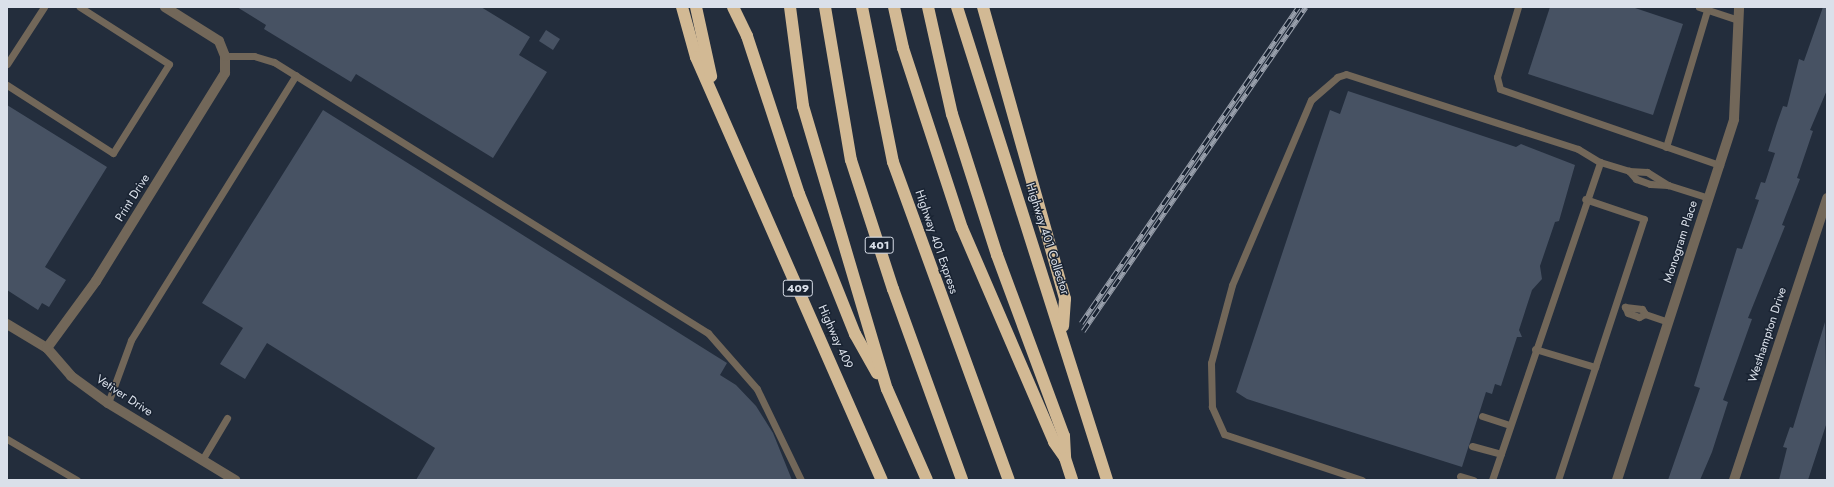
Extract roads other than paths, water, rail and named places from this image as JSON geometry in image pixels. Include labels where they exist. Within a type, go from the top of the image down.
[{"type":"highway","points":[[682,7],[696,57],[715,95]]},
{"type":"highway","points":[[696,7],[715,95]]},
{"type":"highway","points":[[733,7],[747,36],[799,194],[854,334],[887,389]]},
{"type":"highway","name":"401","points":[[790,7],[803,106],[887,389],[927,480]]},
{"type":"highway","name":"401","points":[[825,7],[852,160],[893,289],[962,480]]},
{"type":"highway","name":"Highway 401 Express","points":[[862,7],[893,162],[1009,480]]},
{"type":"highway","points":[[894,7],[903,48],[962,228],[1054,442],[1065,458]]},
{"type":"highway","points":[[928,7],[952,114],[997,255],[1064,436],[1065,458],[1072,480]]},
{"type":"highway","name":"Highway 401 Collector","points":[[957,7],[1062,333],[1107,480]]},
{"type":"highway","points":[[983,7],[1065,299],[1062,333]]},
{"type":"highway","name":"Highway 409","points":[[715,95],[882,480]]},
{"type":"street","points":[[165,7],[219,40],[225,56]]},
{"type":"street","name":"Monogram Place","points":[[1617,480],[1734,119],[1739,7]]},
{"type":"street","name":"Print Drive","points":[[47,348],[96,281],[205,108],[225,72],[225,56]]},
{"type":"street","name":"Westhampton Drive","points":[[1734,480],[1827,198]]},
{"type":"street","name":"Vetiver Drive","points":[[7,324],[47,348],[71,376],[108,403],[235,480]]},
{"type":"lane","points":[[7,64],[44,7]]},
{"type":"lane","points":[[7,85],[113,152],[169,64],[80,7]]},
{"type":"lane","points":[[1518,7],[1497,77],[1500,89],[1720,165]]},
{"type":"lane","points":[[1699,7],[1738,20]]},
{"type":"lane","points":[[1666,147],[1707,10]]},
{"type":"lane","points":[[225,56],[254,56],[274,62],[708,333],[757,390],[800,480]]},
{"type":"lane","points":[[1362,480],[1224,434],[1212,407],[1211,363],[1232,285],[1311,100],[1337,77],[1346,74],[1578,149],[1600,162],[1629,171],[1646,172],[1668,185],[1709,198]]},
{"type":"lane","points":[[108,403],[131,340],[296,75]]},
{"type":"lane","points":[[1492,480],[1585,199],[1600,162]]},
{"type":"lane","points":[[1558,480],[1644,219],[1585,199]]},
{"type":"lane","points":[[1616,305],[1625,308],[1642,309],[1645,314],[1668,322]]},
{"type":"lane","points":[[1535,349],[1595,367]]},
{"type":"lane","points":[[1482,416],[1510,425]]},
{"type":"lane","points":[[202,460],[227,418]]},
{"type":"lane","points":[[7,438],[77,480]]},
{"type":"lane","points":[[1472,446],[1501,454]]},
{"type":"lane","points":[[1460,476],[1473,480]]},
{"type":"railway","points":[[1081,323],[1298,7]]},
{"type":"railway","points":[[1083,331],[1306,7]]}]
